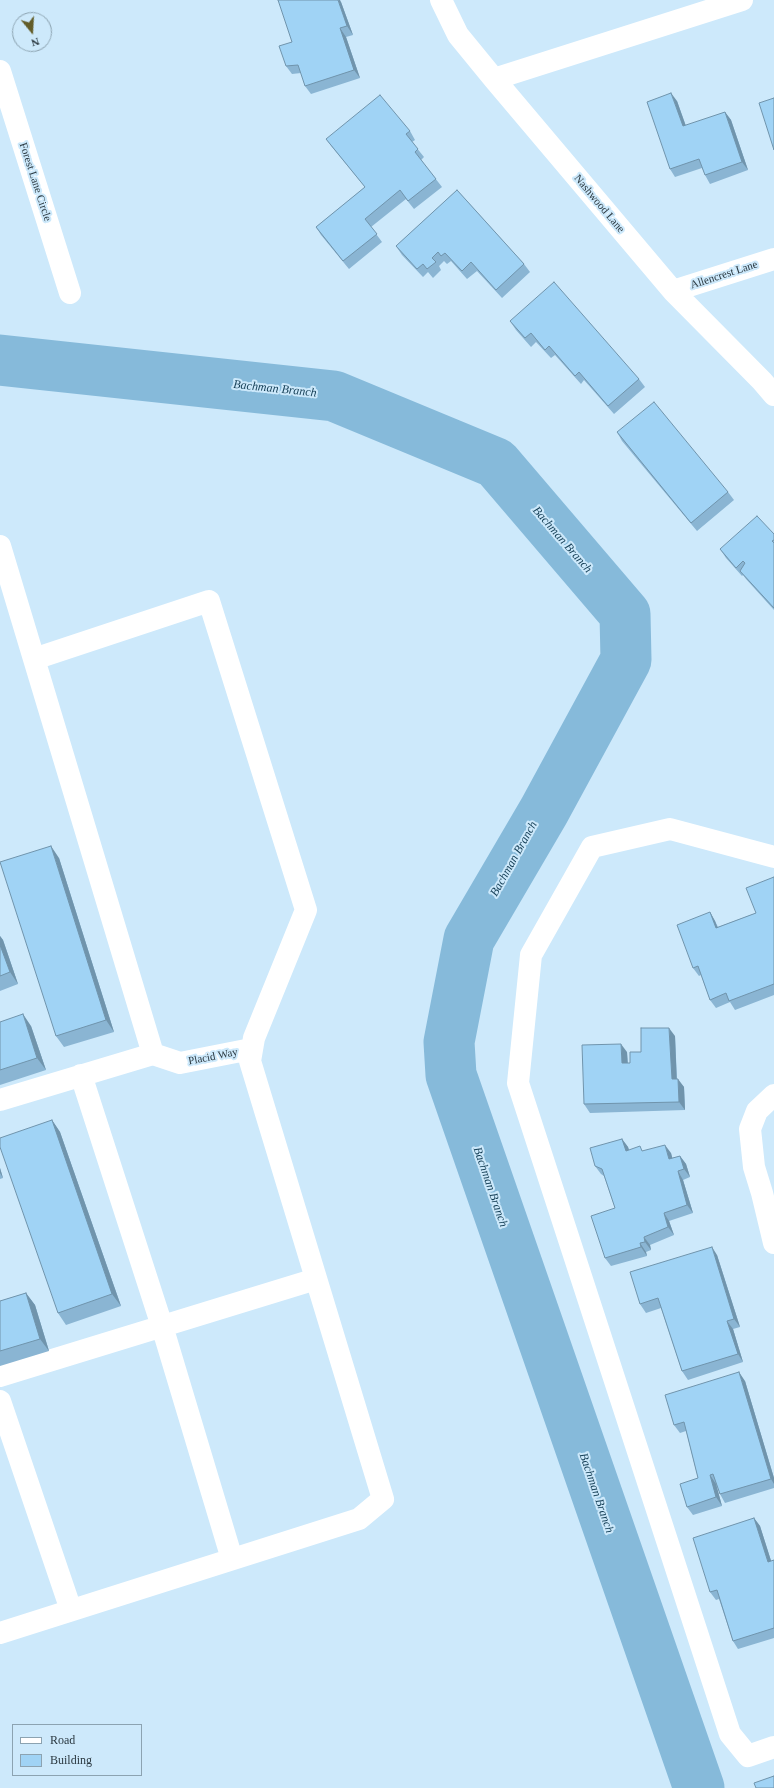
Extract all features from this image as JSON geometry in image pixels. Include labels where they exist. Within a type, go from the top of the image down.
[{"type":"street","name":"Nashwood Lane","points":[[440,0],[458,35],[673,291],[774,395]]},
{"type":"street","points":[[494,79],[742,0]]},
{"type":"street","name":"Forest Lane Circle","points":[[0,71],[70,293]]},
{"type":"street","name":"Allencrest Lane","points":[[673,291],[774,259]]},
{"type":"street","points":[[0,546],[152,1054],[0,1100]]},
{"type":"street","points":[[0,1633],[359,1519],[383,1499],[250,1061],[254,1038],[306,910],[209,601],[34,659]]},
{"type":"street","points":[[774,857],[670,829],[592,847],[531,955],[518,1083],[730,1734],[748,1756],[774,1747]]},
{"type":"street","name":"Placid Way","points":[[152,1054],[180,1063],[252,1049]]},
{"type":"street","points":[[81,1075],[162,1326],[232,1559]]},
{"type":"street","points":[[774,1095],[756,1111],[750,1129],[754,1167],[762,1193],[774,1244]]},
{"type":"street","points":[[0,1376],[316,1279]]},
{"type":"street","points":[[0,1401],[71,1610]]},
{"type":"building","points":[[278,0],[338,0],[347,26],[340,28],[354,70],[305,86],[298,65],[286,66],[279,46],[292,42]]},
{"type":"building","points":[[671,93],[683,126],[725,112],[742,162],[705,175],[699,159],[670,169],[647,102]]},
{"type":"building","points":[[380,95],[410,131],[406,134],[418,149],[415,152],[436,179],[408,201],[400,190],[365,219],[377,234],[343,261],[316,227],[365,187],[326,139]]},
{"type":"building","points":[[774,98],[774,150],[759,103]]},
{"type":"building","points":[[457,190],[524,264],[496,290],[471,262],[462,271],[445,253],[441,256],[438,252],[432,258],[436,262],[427,269],[423,264],[417,269],[396,246]]},
{"type":"building","points":[[554,282],[639,379],[608,406],[579,372],[575,376],[549,346],[545,350],[531,333],[525,338],[510,321]]},
{"type":"building","points":[[654,402],[728,492],[691,523],[617,432]]},
{"type":"building","points":[[757,516],[774,534],[774,540],[772,541],[774,543],[774,608],[740,571],[745,563],[743,561],[736,568],[720,549]]},
{"type":"building","points":[[51,846],[106,1020],[56,1036],[0,862]]},
{"type":"building","points":[[774,877],[774,984],[729,1001],[726,993],[710,1000],[698,966],[693,968],[677,925],[710,912],[716,928],[756,913],[746,888]]},
{"type":"building","points":[[0,945],[10,972],[0,976]]},
{"type":"building","points":[[23,1014],[37,1058],[0,1070],[0,1022]]},
{"type":"building","points":[[641,1028],[669,1028],[672,1079],[678,1079],[679,1102],[584,1104],[582,1045],[621,1044],[622,1063],[630,1063],[630,1052],[641,1052]]},
{"type":"building","points":[[52,1120],[112,1294],[58,1313],[0,1147],[0,1138]]},
{"type":"building","points":[[622,1139],[626,1151],[640,1146],[642,1151],[665,1145],[669,1159],[680,1156],[684,1169],[678,1171],[687,1205],[664,1213],[668,1227],[644,1237],[645,1242],[640,1243],[641,1247],[605,1258],[591,1216],[615,1208],[602,1169],[595,1166],[590,1148]]},
{"type":"building","points":[[712,1247],[734,1319],[727,1321],[738,1354],[682,1371],[658,1298],[640,1304],[630,1272]]},
{"type":"building","points":[[26,1293],[40,1339],[0,1351],[0,1301]]},
{"type":"building","points":[[739,1372],[771,1479],[720,1494],[713,1474],[710,1475],[716,1497],[687,1507],[680,1484],[698,1478],[684,1422],[674,1425],[665,1395]]},
{"type":"building","points":[[754,1518],[768,1562],[774,1560],[774,1628],[733,1641],[717,1590],[710,1592],[693,1538]]},
{"type":"building","points":[[774,1776],[774,1788],[756,1788],[754,1783]]},
{"type":"waterway","name":"Bachman Branch","points":[[0,360],[334,396],[496,463],[625,614],[626,660],[544,811],[469,939],[449,1042],[451,1075],[699,1788]]}]
